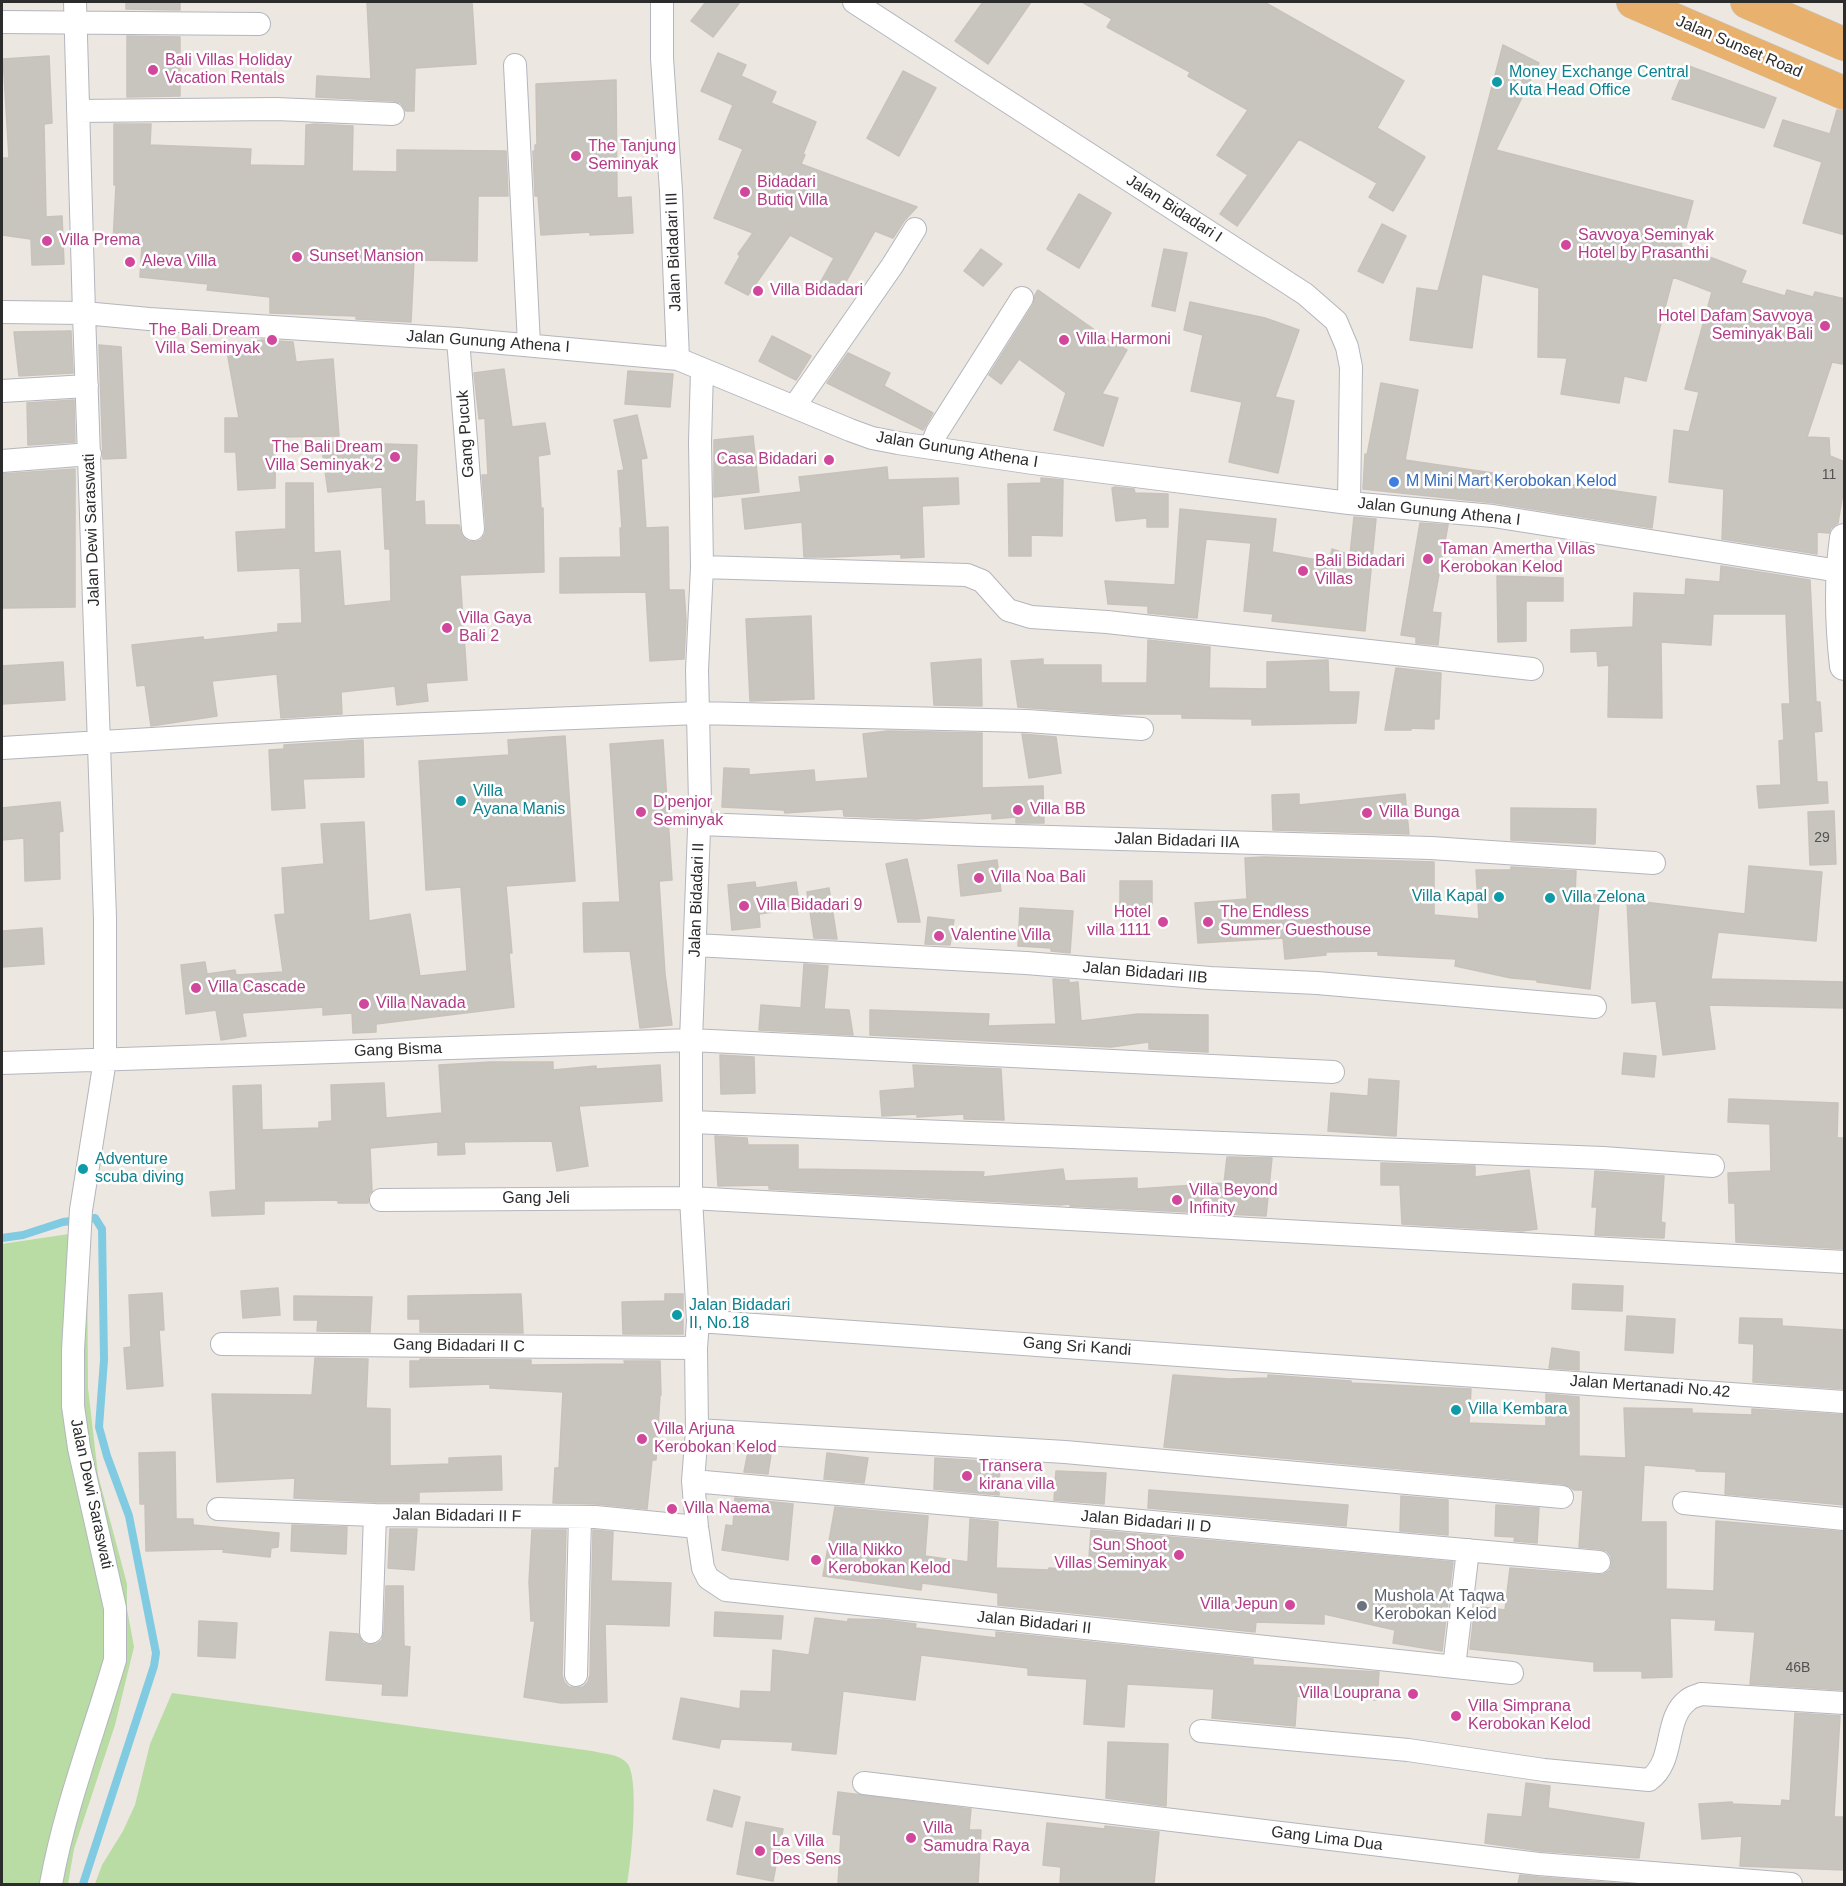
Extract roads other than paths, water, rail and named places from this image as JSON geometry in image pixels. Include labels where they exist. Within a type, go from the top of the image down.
[{"type":"highway","name":"Jalan Sunset Road","points":[[1633,2],[1845,93]]},
{"type":"highway","points":[[1747,2],[1845,44]]},
{"type":"street","name":"Jalan Bidadari III","points":[[662,2],[662,58],[671,191],[678,359]]},
{"type":"street","name":"Jalan Bidadari I","points":[[854,2],[1305,294],[1336,321],[1347,347],[1351,367],[1349,503]]},
{"type":"street","points":[[2,22],[75,12],[259,24]]},
{"type":"street","name":"Jalan Dewi Saraswati","points":[[51,1884],[57,1851],[73,1792],[115,1660],[115,1608],[79,1448],[72,1406],[80,1221],[105,1060],[105,918],[100,743],[75,12]]},
{"type":"street","points":[[515,65],[529,344]]},
{"type":"street","points":[[78,111],[276,109],[393,114]]},
{"type":"street","points":[[794,407],[915,229]]},
{"type":"street","points":[[931,447],[937,432],[1022,298]]},
{"type":"street","points":[[2,312],[84,313]]},
{"type":"street","name":"Jalan Gunung Athena I","points":[[84,313],[529,344],[678,359],[872,438],[1033,463],[1349,503],[1493,516],[1839,571]]},
{"type":"street","name":"Gang Pucuk","points":[[458,339],[473,529]]},
{"type":"street","name":"Jalan Bidadari II","points":[[702,370],[700,442],[702,567],[697,670],[700,824],[691,1040],[691,1198],[698,1321],[697,1430],[693,1481],[703,1568],[708,1578],[726,1590],[1512,1673]]},
{"type":"street","points":[[2,391],[87,386]]},
{"type":"street","points":[[2,461],[90,454]]},
{"type":"street","points":[[1845,538],[1839,571],[1839,608],[1845,666]]},
{"type":"street","points":[[702,567],[967,575],[982,581],[1008,609],[1031,617],[1107,622],[1532,669]]},
{"type":"street","points":[[2,748],[352,727],[698,713],[1027,721],[1143,729]]},
{"type":"street","name":"Jalan Bidadari IIA","points":[[700,824],[1431,848],[1653,863]]},
{"type":"street","name":"Jalan Bidadari IIB","points":[[695,945],[1026,963],[1210,978],[1317,983],[1595,1007]]},
{"type":"street","name":"Gang Bisma","points":[[105,1060],[691,1040],[1333,1072]]},
{"type":"street","points":[[2,1063],[105,1060]]},
{"type":"street","points":[[691,1122],[1603,1158],[1713,1166]]},
{"type":"street","name":"Gang Jeli","points":[[381,1200],[691,1198],[1845,1262]]},
{"type":"street","name":"Gang Sri Kandi","points":[[698,1321],[1456,1373]]},
{"type":"street","name":"Gang Bidadari II C","points":[[222,1344],[696,1348]]},
{"type":"street","name":"Jalan Mertanadi No.42","points":[[1456,1373],[1845,1402]]},
{"type":"street","points":[[697,1430],[1065,1452],[1562,1497]]},
{"type":"street","name":"Jalan Bidadari II D","points":[[693,1481],[1599,1562]]},
{"type":"street","points":[[1684,1503],[1845,1519]]},
{"type":"street","name":"Jalan Bidadari II F","points":[[218,1509],[375,1515],[580,1517],[697,1527]]},
{"type":"street","points":[[371,1632],[375,1515]]},
{"type":"street","points":[[576,1675],[580,1517]]},
{"type":"street","points":[[1454,1667],[1468,1550]]},
{"type":"street","points":[[1201,1731],[1408,1750],[1544,1770],[1649,1780],[1657,1775],[1663,1766],[1678,1711],[1688,1700],[1701,1694],[1845,1703]]},
{"type":"street","name":"Gang Lima Dua","points":[[864,1783],[1539,1864],[1791,1884]]},
{"type":"waterway","points":[[2,1238],[23,1235],[63,1222],[95,1218],[102,1229],[104,1360],[99,1427],[129,1516],[156,1653],[154,1666],[83,1884]]},
{"type":"place","name":"Bali Villas Holiday Vacation Rentals","points":[[153,70]]},
{"type":"place","name":"Money Exchange Central Kuta Head Office","points":[[1497,82]]},
{"type":"place","name":"The Tanjung Seminyak","points":[[576,156]]},
{"type":"place","name":"Bidadari Butiq Villa","points":[[745,192]]},
{"type":"place","name":"Villa Prema","points":[[47,241]]},
{"type":"place","name":"Savvoya Seminyak Hotel by Prasanthi","points":[[1566,245]]},
{"type":"place","name":"Sunset Mansion","points":[[297,257]]},
{"type":"place","name":"Aleva Villa","points":[[130,262]]},
{"type":"place","name":"Villa Bidadari","points":[[758,291]]},
{"type":"place","name":"Hotel Dafam Savvoya Seminyak Bali","points":[[1825,326]]},
{"type":"place","name":"The Bali Dream Villa Seminyak","points":[[272,340]]},
{"type":"place","name":"Villa Harmoni","points":[[1064,340]]},
{"type":"place","name":"The Bali Dream Villa Seminyak 2","points":[[395,457]]},
{"type":"place","name":"Casa Bidadari","points":[[829,460]]},
{"type":"place","name":"M Mini Mart Kerobokan Kelod","points":[[1394,482]]},
{"type":"place","name":"Taman Amertha Villas Kerobokan Kelod","points":[[1428,559]]},
{"type":"place","name":"Bali Bidadari Villas","points":[[1303,571]]},
{"type":"place","name":"Villa Gaya Bali 2","points":[[447,628]]},
{"type":"place","name":"Villa Ayana Manis","points":[[461,801]]},
{"type":"place","name":"Villa BB","points":[[1018,810]]},
{"type":"place","name":"D'penjor Seminyak","points":[[641,812]]},
{"type":"place","name":"Villa Bunga","points":[[1367,813]]},
{"type":"place","name":"Villa Noa Bali","points":[[979,878]]},
{"type":"place","name":"Villa Kapal","points":[[1499,897]]},
{"type":"place","name":"Villa Zelona","points":[[1550,898]]},
{"type":"place","name":"Villa Bidadari 9","points":[[744,906]]},
{"type":"place","name":"Hotel villa 1111","points":[[1163,922]]},
{"type":"place","name":"The Endless Summer Guesthouse","points":[[1208,922]]},
{"type":"place","name":"Valentine Villa","points":[[939,936]]},
{"type":"place","name":"Villa Cascade","points":[[196,988]]},
{"type":"place","name":"Villa Navada","points":[[364,1004]]},
{"type":"place","name":"Adventure scuba diving","points":[[83,1169]]},
{"type":"place","name":"Villa Beyond Infinity","points":[[1177,1200]]},
{"type":"place","name":"Jalan Bidadari II, No.18","points":[[677,1315]]},
{"type":"place","name":"Villa Kembara","points":[[1456,1410]]},
{"type":"place","name":"Villa Arjuna Kerobokan Kelod","points":[[642,1439]]},
{"type":"place","name":"Transera kirana villa","points":[[967,1476]]},
{"type":"place","name":"Villa Naema","points":[[672,1509]]},
{"type":"place","name":"Sun Shoot Villas Seminyak","points":[[1179,1555]]},
{"type":"place","name":"Villa Nikko Kerobokan Kelod","points":[[816,1560]]},
{"type":"place","name":"Villa Jepun","points":[[1290,1605]]},
{"type":"place","name":"Mushola At Taqwa Kerobokan Kelod","points":[[1362,1606]]},
{"type":"place","name":"Villa Louprana","points":[[1413,1694]]},
{"type":"place","name":"Villa Simprana Kerobokan Kelod","points":[[1456,1716]]},
{"type":"place","name":"Villa Samudra Raya","points":[[911,1838]]},
{"type":"place","name":"La Villa Des Sens","points":[[760,1851]]}]
